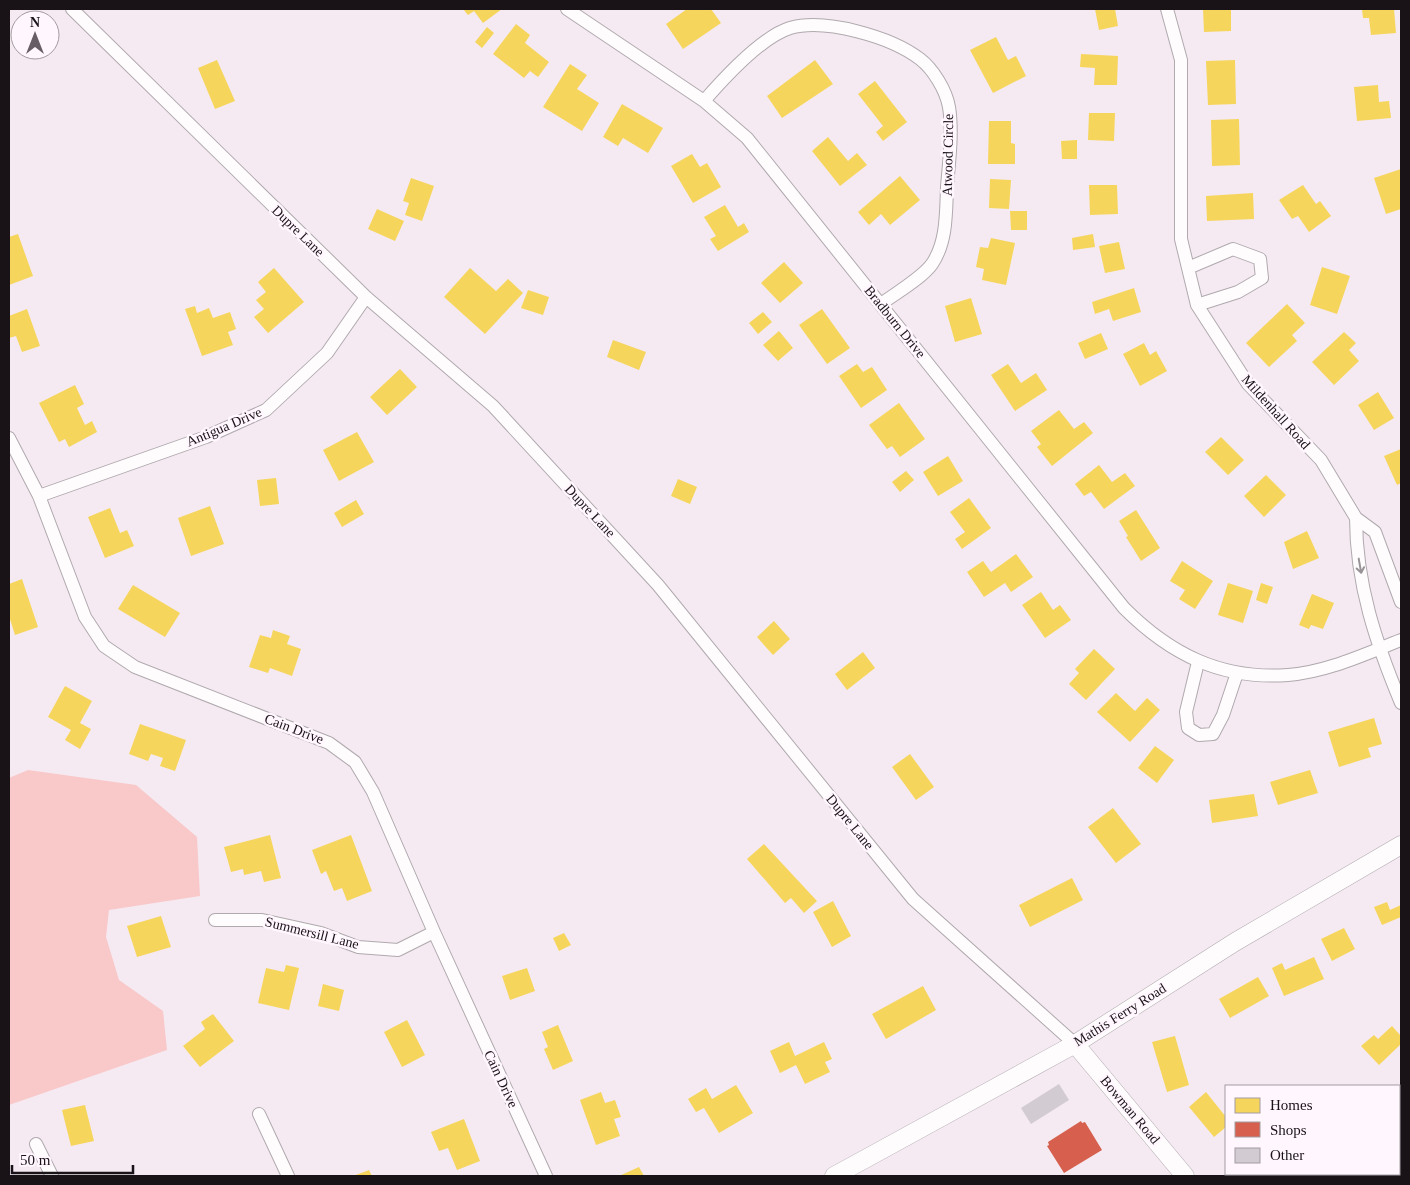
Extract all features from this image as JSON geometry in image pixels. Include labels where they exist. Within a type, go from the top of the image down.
[{"type":"main road","name":"Mathis Ferry Road","points":[[834,1176],[1075,1044],[1235,942],[1401,846]]},
{"type":"main road","name":"Bowman Road","points":[[1075,1044],[1185,1176]]},
{"type":"street","name":"Dupre Lane","points":[[72,9],[366,297],[493,406],[658,585],[913,899],[1075,1044]]},
{"type":"street","name":"Bradburn Drive","points":[[567,9],[704,101],[747,138],[1124,608],[1148,631],[1173,649],[1198,662],[1237,673],[1288,675],[1338,664],[1401,640]]},
{"type":"street","name":"Mildenhall Road","points":[[1167,9],[1181,60],[1181,239],[1197,305],[1248,384],[1320,460],[1356,518],[1375,532],[1401,602]]},
{"type":"street","name":"Atwood Circle","points":[[704,101],[730,70],[764,43],[789,28],[816,24],[846,30],[900,47],[921,60],[939,81],[949,106],[949,165],[941,245],[931,265],[881,304]]},
{"type":"street","points":[[1188,268],[1234,250],[1260,259],[1262,278],[1238,292],[1197,305]]},
{"type":"street","name":"Antigua Drive","points":[[39,496],[206,437],[266,410],[327,353],[366,297]]},
{"type":"street","name":"Cain Drive","points":[[9,438],[39,496],[85,617],[104,646],[136,667],[330,743],[355,762],[373,792],[434,932],[546,1176]]},
{"type":"street","points":[[1356,518],[1356,548],[1366,600],[1378,649],[1401,703]]},
{"type":"street","points":[[1198,662],[1186,712],[1188,728],[1199,735],[1212,734],[1223,715],[1237,673]]},
{"type":"street","name":"Summersill Lane","points":[[215,920],[262,920],[321,933],[358,946],[398,950],[434,932]]},
{"type":"street","points":[[259,1114],[288,1176]]},
{"type":"street","points":[[36,1144],[52,1176]]},
{"type":"shaded area","points":[[28,770],[136,785],[197,837],[200,896],[109,910],[106,937],[119,980],[163,1011],[167,1050],[9,1105],[9,778]]},
{"type":"building: Homes","points":[[463,9],[502,9],[483,23],[474,11],[468,15]]},
{"type":"building: Homes","points":[[687,9],[711,9],[721,23],[683,49],[666,24]]},
{"type":"building: Homes","points":[[1095,9],[1115,9],[1118,26],[1099,30]]},
{"type":"building: Homes","points":[[1203,9],[1231,9],[1231,31],[1204,32]]},
{"type":"building: Homes","points":[[1362,9],[1394,9],[1396,33],[1371,35],[1369,18],[1363,18]]},
{"type":"building: Homes","points":[[516,24],[530,35],[525,43],[549,62],[538,77],[530,71],[524,78],[493,54]]},
{"type":"building: Homes","points":[[487,27],[494,33],[482,48],[475,42]]},
{"type":"building: Homes","points":[[996,37],[1008,60],[1016,56],[1026,76],[993,93],[970,50]]},
{"type":"building: Homes","points":[[1081,54],[1118,56],[1117,85],[1094,85],[1095,68],[1080,67]]},
{"type":"building: Homes","points":[[217,60],[235,101],[215,109],[198,68]]},
{"type":"building: Homes","points":[[815,60],[833,84],[782,118],[767,96]]},
{"type":"building: Homes","points":[[1235,60],[1236,104],[1208,105],[1206,61]]},
{"type":"building: Homes","points":[[570,64],[587,75],[577,89],[599,103],[582,131],[543,107]]},
{"type":"building: Homes","points":[[875,81],[907,122],[883,141],[876,132],[883,126],[858,94]]},
{"type":"building: Homes","points":[[1378,85],[1379,102],[1389,101],[1391,118],[1357,121],[1354,87]]},
{"type":"building: Homes","points":[[622,104],[663,128],[648,153],[623,138],[618,146],[603,137]]},
{"type":"building: Homes","points":[[1089,113],[1115,113],[1114,141],[1088,140]]},
{"type":"building: Homes","points":[[1239,119],[1240,165],[1212,166],[1211,120]]},
{"type":"building: Homes","points":[[989,121],[1011,121],[1011,143],[1015,144],[1015,164],[988,164]]},
{"type":"building: Homes","points":[[828,137],[848,161],[857,153],[867,165],[840,186],[812,151]]},
{"type":"building: Homes","points":[[1077,140],[1077,159],[1062,159],[1061,141]]},
{"type":"building: Homes","points":[[692,154],[700,167],[707,163],[721,187],[693,203],[671,166]]},
{"type":"building: Homes","points":[[1401,169],[1401,209],[1386,214],[1374,178]]},
{"type":"building: Homes","points":[[900,176],[920,200],[890,225],[881,214],[869,225],[858,212]]},
{"type":"building: Homes","points":[[411,178],[434,186],[422,221],[405,215],[409,203],[403,201]]},
{"type":"building: Homes","points":[[990,179],[1011,180],[1009,209],[989,208]]},
{"type":"building: Homes","points":[[1089,185],[1117,185],[1118,214],[1090,215]]},
{"type":"building: Homes","points":[[1303,185],[1316,204],[1320,201],[1331,216],[1309,232],[1298,216],[1292,219],[1279,200]]},
{"type":"building: Homes","points":[[1253,193],[1254,219],[1207,221],[1206,196]]},
{"type":"building: Homes","points":[[725,205],[738,227],[744,223],[749,232],[718,251],[710,239],[716,236],[704,217]]},
{"type":"building: Homes","points":[[377,209],[404,221],[395,241],[368,229]]},
{"type":"building: Homes","points":[[1010,211],[1027,211],[1027,230],[1011,230]]},
{"type":"building: Homes","points":[[18,234],[33,276],[9,285],[9,237]]},
{"type":"building: Homes","points":[[1093,234],[1095,247],[1073,250],[1072,238]]},
{"type":"building: Homes","points":[[991,238],[1015,243],[1006,285],[982,280],[984,269],[976,267],[980,247],[988,248]]},
{"type":"building: Homes","points":[[1119,242],[1125,269],[1105,273],[1099,246]]},
{"type":"building: Homes","points":[[784,262],[803,283],[780,303],[761,283]]},
{"type":"building: Homes","points":[[1322,267],[1350,276],[1337,314],[1310,305]]},
{"type":"building: Homes","points":[[274,268],[304,302],[268,333],[254,317],[264,309],[256,300],[266,292],[258,282]]},
{"type":"building: Homes","points":[[470,268],[496,291],[508,279],[523,293],[485,334],[444,297]]},
{"type":"building: Homes","points":[[1134,288],[1141,312],[1113,321],[1109,309],[1095,314],[1092,302]]},
{"type":"building: Homes","points":[[528,290],[549,297],[543,315],[521,308]]},
{"type":"building: Homes","points":[[971,298],[982,334],[955,342],[945,306]]},
{"type":"building: Homes","points":[[1287,304],[1305,323],[1292,335],[1297,341],[1269,367],[1246,343]]},
{"type":"building: Homes","points":[[195,306],[197,313],[209,308],[213,318],[230,312],[236,329],[228,332],[233,345],[202,356],[185,309]]},
{"type":"building: Homes","points":[[27,309],[40,346],[22,352],[16,336],[9,338],[9,316]]},
{"type":"building: Homes","points":[[822,309],[850,348],[827,364],[799,325]]},
{"type":"building: Homes","points":[[763,312],[772,322],[758,334],[749,323]]},
{"type":"building: Homes","points":[[779,331],[793,348],[778,361],[763,345]]},
{"type":"building: Homes","points":[[1344,332],[1356,343],[1349,350],[1359,361],[1334,385],[1312,362]]},
{"type":"building: Homes","points":[[1101,333],[1108,349],[1085,359],[1078,343]]},
{"type":"building: Homes","points":[[613,340],[646,352],[639,370],[607,357]]},
{"type":"building: Homes","points":[[1144,343],[1150,355],[1156,351],[1167,371],[1140,386],[1123,354]]},
{"type":"building: Homes","points":[[857,364],[863,372],[872,367],[887,390],[861,408],[839,376]]},
{"type":"building: Homes","points":[[1008,364],[1021,383],[1036,373],[1047,390],[1015,411],[991,375]]},
{"type":"building: Homes","points":[[400,369],[417,387],[387,415],[370,397]]},
{"type":"building: Homes","points":[[75,385],[84,404],[77,408],[85,425],[92,421],[97,432],[69,447],[65,439],[59,442],[39,403]]},
{"type":"building: Homes","points":[[1378,392],[1394,418],[1374,430],[1358,405]]},
{"type":"building: Homes","points":[[899,403],[925,439],[900,457],[892,446],[887,449],[869,425]]},
{"type":"building: Homes","points":[[1059,410],[1074,429],[1084,422],[1093,433],[1052,466],[1037,447],[1041,444],[1031,431]]},
{"type":"building: Homes","points":[[357,432],[374,462],[339,481],[323,450]]},
{"type":"building: Homes","points":[[1221,437],[1244,460],[1228,475],[1205,452]]},
{"type":"building: Homes","points":[[1401,449],[1401,483],[1397,485],[1384,456]]},
{"type":"building: Homes","points":[[948,456],[963,481],[938,496],[923,472]]},
{"type":"building: Homes","points":[[1099,465],[1112,482],[1125,473],[1135,486],[1104,509],[1091,492],[1084,496],[1075,484]]},
{"type":"building: Homes","points":[[906,471],[914,480],[900,492],[892,482]]},
{"type":"building: Homes","points":[[1266,475],[1286,495],[1264,517],[1244,496]]},
{"type":"building: Homes","points":[[276,478],[279,504],[260,506],[257,480]]},
{"type":"building: Homes","points":[[678,479],[697,487],[690,504],[671,496]]},
{"type":"building: Homes","points":[[969,498],[991,528],[962,549],[955,539],[965,532],[950,512]]},
{"type":"building: Homes","points":[[356,500],[364,514],[342,527],[334,513]]},
{"type":"building: Homes","points":[[210,506],[224,544],[191,556],[178,518]]},
{"type":"building: Homes","points":[[110,508],[120,533],[127,530],[134,546],[105,558],[88,517]]},
{"type":"building: Homes","points":[[1136,510],[1160,548],[1141,561],[1126,537],[1128,536],[1119,521]]},
{"type":"building: Homes","points":[[1307,531],[1319,558],[1293,569],[1284,542]]},
{"type":"building: Homes","points":[[1016,554],[1033,577],[1011,592],[1005,583],[984,597],[967,572],[983,561],[991,572]]},
{"type":"building: Homes","points":[[1182,561],[1213,581],[1195,609],[1179,599],[1185,590],[1170,581]]},
{"type":"building: Homes","points":[[22,579],[38,627],[15,635],[9,616],[9,584]]},
{"type":"building: Homes","points":[[1228,583],[1253,591],[1243,623],[1218,615]]},
{"type":"building: Homes","points":[[1261,583],[1273,587],[1267,604],[1256,600]]},
{"type":"building: Homes","points":[[133,585],[180,613],[165,637],[118,609]]},
{"type":"building: Homes","points":[[1041,592],[1053,610],[1060,605],[1071,620],[1045,638],[1022,605]]},
{"type":"building: Homes","points":[[1312,594],[1334,603],[1323,629],[1311,625],[1309,629],[1299,625]]},
{"type":"building: Homes","points":[[774,621],[790,639],[773,655],[757,637]]},
{"type":"building: Homes","points":[[273,630],[290,636],[287,644],[301,649],[292,676],[270,668],[268,673],[249,667],[260,635],[271,638]]},
{"type":"building: Homes","points":[[1094,649],[1115,669],[1086,700],[1069,684],[1079,673],[1075,669]]},
{"type":"building: Homes","points":[[863,652],[875,668],[847,690],[835,674]]},
{"type":"building: Homes","points":[[65,686],[92,701],[80,723],[91,729],[80,749],[65,740],[71,730],[48,717]]},
{"type":"building: Homes","points":[[1116,693],[1135,711],[1147,698],[1160,710],[1130,742],[1097,712]]},
{"type":"building: Homes","points":[[1374,718],[1382,744],[1368,748],[1371,757],[1339,767],[1328,732]]},
{"type":"building: Homes","points":[[140,724],[186,740],[175,771],[160,766],[163,758],[151,754],[148,761],[129,754]]},
{"type":"building: Homes","points":[[1155,746],[1174,760],[1157,783],[1138,768]]},
{"type":"building: Homes","points":[[910,754],[934,787],[916,800],[892,767]]},
{"type":"building: Homes","points":[[1310,770],[1318,793],[1278,805],[1270,782]]},
{"type":"building: Homes","points":[[1254,794],[1258,816],[1212,823],[1209,800]]},
{"type":"building: Homes","points":[[1113,808],[1141,844],[1116,863],[1088,827]]},
{"type":"building: Homes","points":[[270,835],[281,878],[264,882],[261,871],[244,875],[243,869],[231,872],[224,847]]},
{"type":"building: Homes","points":[[351,835],[372,891],[347,901],[342,888],[334,891],[326,871],[321,874],[312,850]]},
{"type":"building: Homes","points":[[764,844],[817,901],[804,913],[791,898],[785,903],[747,859]]},
{"type":"building: Homes","points":[[1072,878],[1083,900],[1030,927],[1019,905]]},
{"type":"building: Homes","points":[[833,901],[851,936],[832,947],[813,912]]},
{"type":"building: Homes","points":[[1387,902],[1390,910],[1401,905],[1401,917],[1382,925],[1374,907]]},
{"type":"building: Homes","points":[[161,916],[171,947],[137,957],[127,926]]},
{"type":"building: Homes","points":[[1344,928],[1355,949],[1332,961],[1321,939]]},
{"type":"building: Homes","points":[[564,933],[571,945],[559,951],[553,938]]},
{"type":"building: Homes","points":[[1314,957],[1324,979],[1284,996],[1272,968],[1282,963],[1285,970]]},
{"type":"building: Homes","points":[[286,965],[299,968],[289,1010],[258,1003],[266,968],[284,972]]},
{"type":"building: Homes","points":[[527,968],[535,991],[510,1000],[502,976]]},
{"type":"building: Homes","points":[[1258,977],[1269,996],[1230,1018],[1219,999]]},
{"type":"building: Homes","points":[[323,984],[344,990],[339,1011],[318,1006]]},
{"type":"building: Homes","points":[[923,986],[936,1010],[886,1039],[872,1014]]},
{"type":"building: Homes","points":[[213,1014],[234,1041],[200,1067],[183,1046],[205,1029],[201,1022]]},
{"type":"building: Homes","points":[[407,1020],[425,1055],[402,1067],[384,1032]]},
{"type":"building: Homes","points":[[558,1025],[573,1061],[553,1070],[544,1049],[548,1047],[542,1032]]},
{"type":"building: Homes","points":[[1392,1026],[1401,1036],[1401,1044],[1379,1065],[1361,1046],[1374,1035],[1378,1039]]},
{"type":"building: Homes","points":[[1175,1036],[1189,1085],[1167,1092],[1152,1042]]},
{"type":"building: Homes","points":[[789,1042],[795,1056],[824,1042],[832,1059],[825,1062],[830,1072],[805,1084],[796,1065],[780,1073],[770,1051]]},
{"type":"building: Homes","points":[[736,1085],[753,1113],[719,1133],[704,1108],[696,1112],[688,1099],[706,1088],[712,1099]]},
{"type":"building: Homes","points":[[601,1092],[605,1103],[615,1100],[621,1117],[614,1119],[620,1136],[596,1145],[580,1100]]},
{"type":"building: Homes","points":[[1206,1092],[1225,1116],[1225,1128],[1214,1137],[1189,1107]]},
{"type":"building: Homes","points":[[85,1105],[94,1141],[71,1146],[62,1110]]},
{"type":"building: Homes","points":[[464,1119],[480,1161],[457,1170],[448,1148],[439,1151],[431,1132]]},
{"type":"building: Homes","points":[[639,1167],[644,1176],[619,1176]]},
{"type":"building: Homes","points":[[369,1170],[372,1176],[353,1176]]},
{"type":"building: Shops","points":[[1081,1121],[1082,1123],[1085,1122],[1102,1150],[1064,1173],[1047,1146],[1049,1145],[1048,1142]]},
{"type":"building: Other","points":[[1059,1084],[1069,1100],[1031,1124],[1021,1108]]}]
